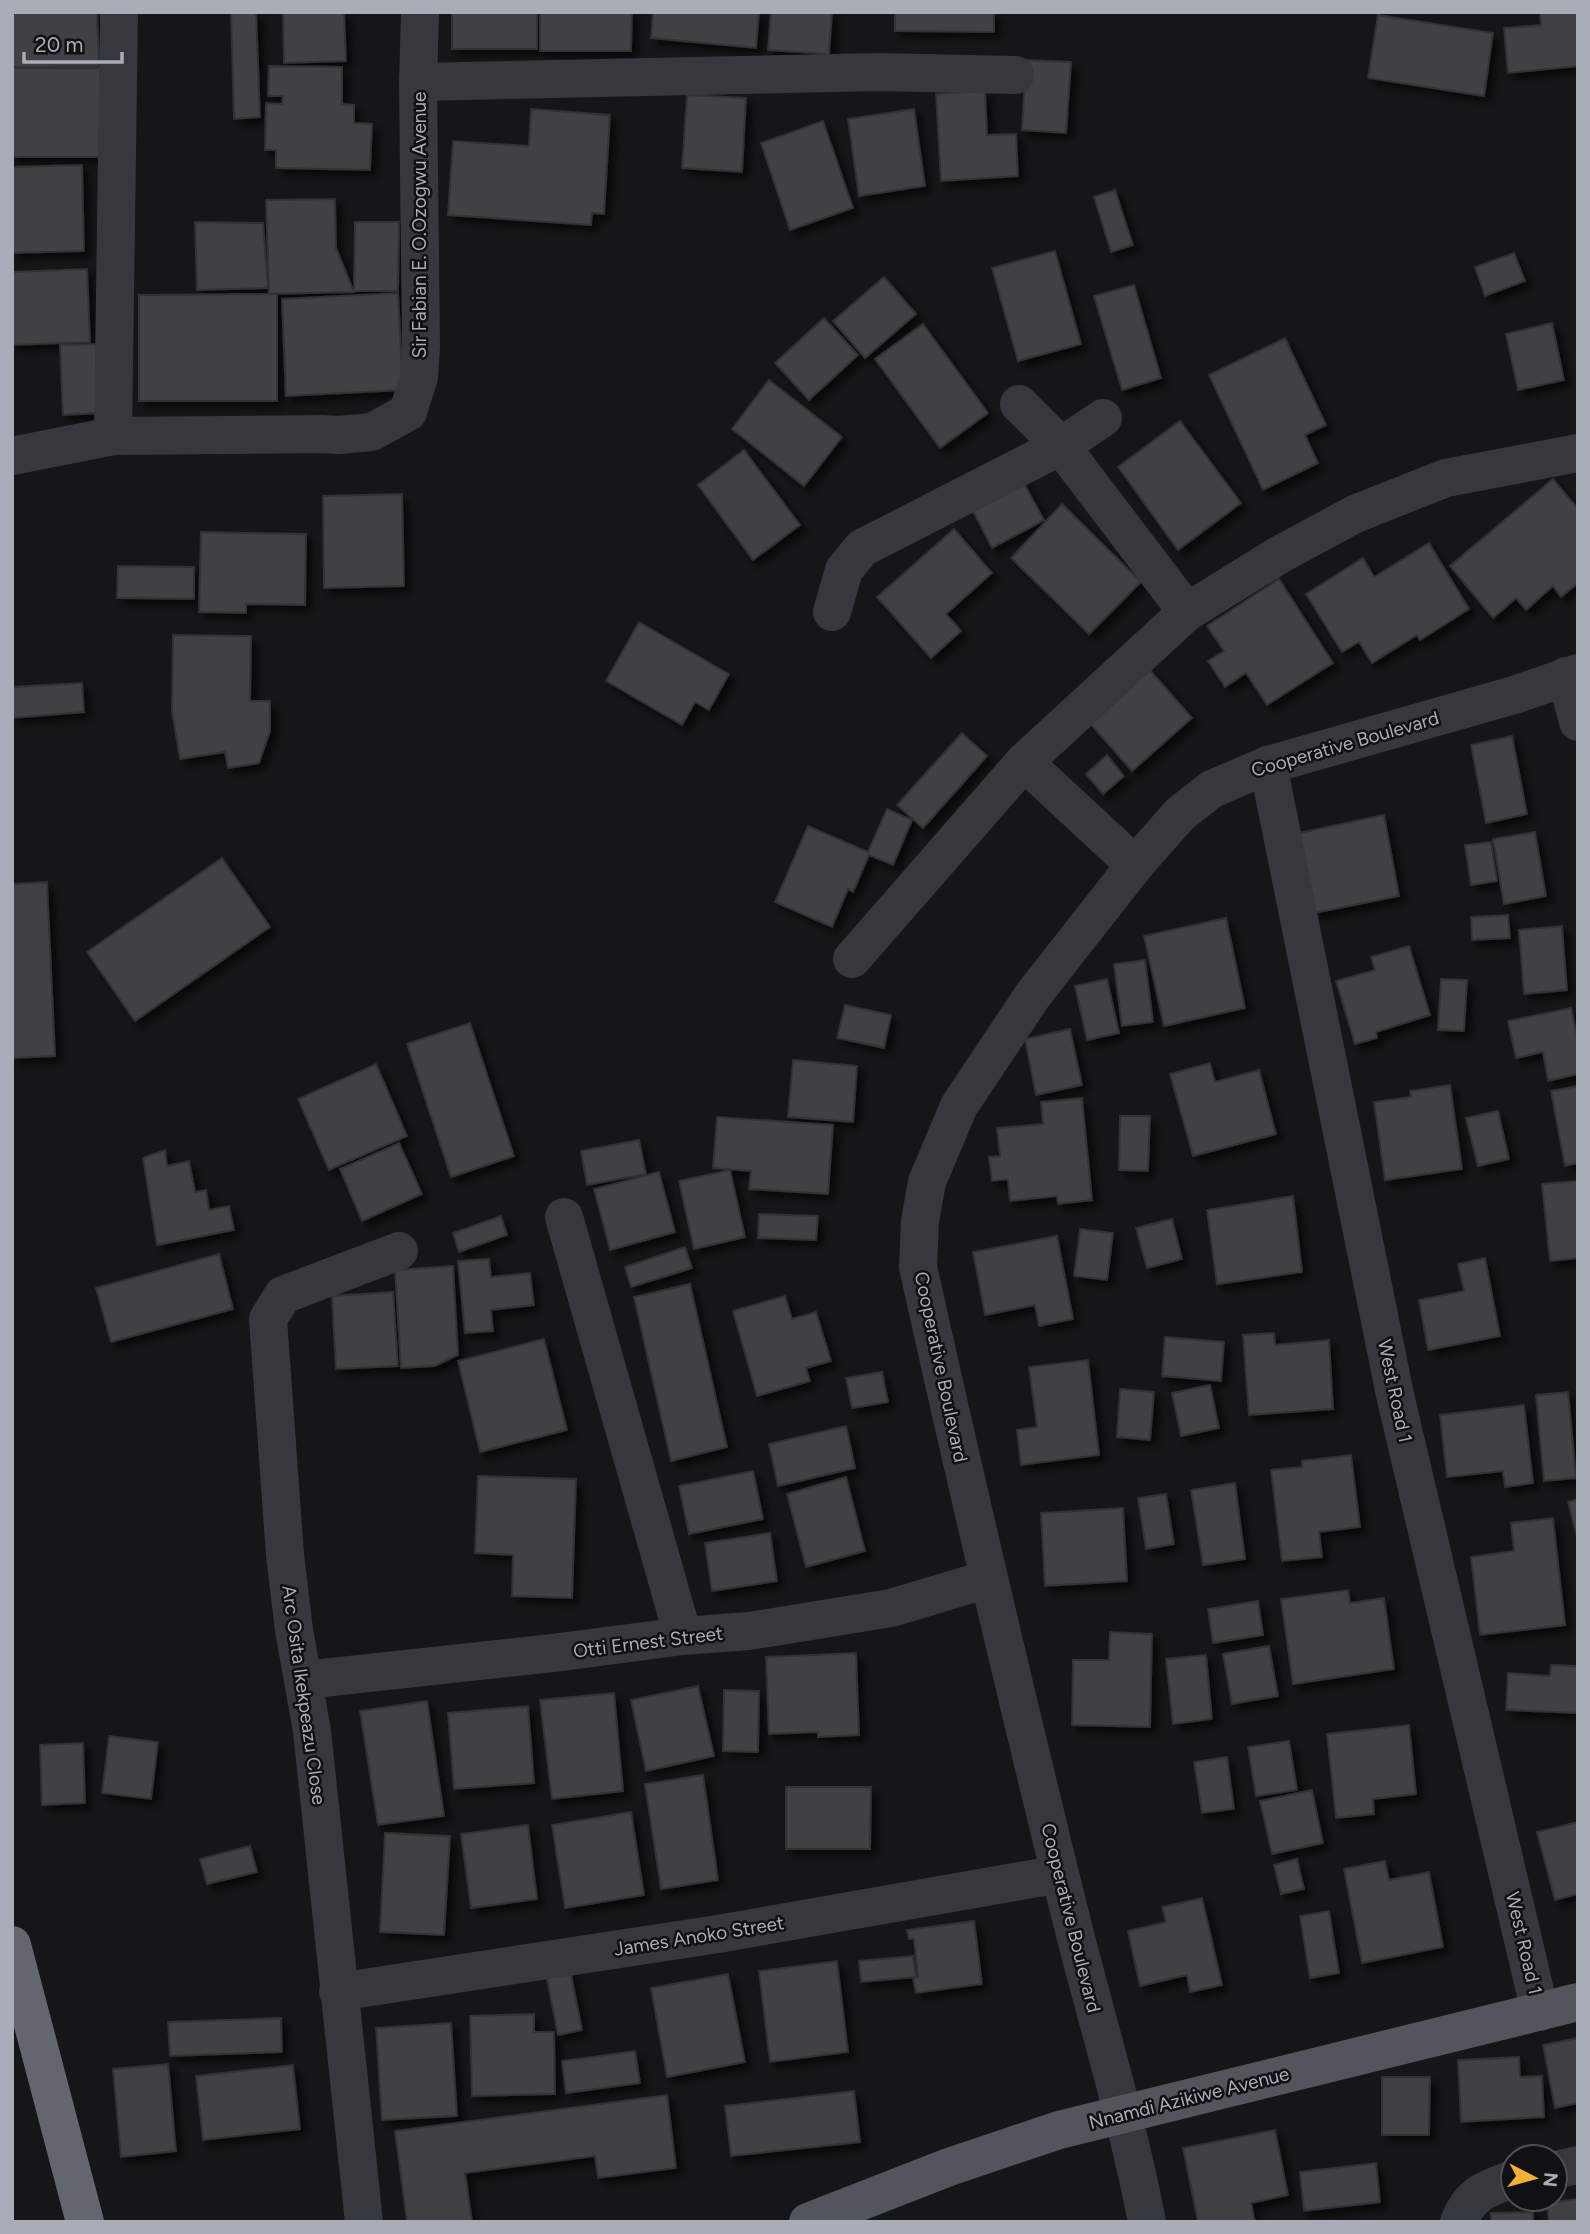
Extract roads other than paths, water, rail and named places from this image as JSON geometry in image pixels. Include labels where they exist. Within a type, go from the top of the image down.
[{"type":"highway","points":[[12,1945],[85,2222]]},
{"type":"main road","name":"Nnamdi Azikiwe Avenue","points":[[808,2222],[949,2167],[1059,2130],[1578,2002]]},
{"type":"street","points":[[114,436],[118,12]]},
{"type":"street","name":"Sir Fabian E. O.Ozogwu Avenue","points":[[12,456],[114,436],[372,432],[408,412],[419,377],[421,346],[418,82],[420,12]]},
{"type":"street","points":[[418,82],[879,72],[1015,75]]},
{"type":"street","points":[[1019,404],[1061,446],[1187,612]]},
{"type":"street","points":[[832,612],[844,570],[862,548],[1061,446],[1103,418]]},
{"type":"street","points":[[852,959],[1024,762],[1187,612],[1279,555],[1355,514],[1446,478],[1578,453]]},
{"type":"street","points":[[1572,675],[1578,722]]},
{"type":"street","name":"Cooperative Boulevard","points":[[1147,2222],[1123,2113],[1088,1988],[988,1579],[918,1267],[920,1221],[927,1182],[959,1106],[1033,995],[1135,865],[1194,801],[1237,776],[1268,765],[1514,695],[1572,675]]},
{"type":"street","points":[[1024,762],[1135,865]]},
{"type":"street","name":"West Road 1","points":[[1268,765],[1395,1395],[1540,2012]]},
{"type":"street","points":[[564,1216],[683,1636]]},
{"type":"street","name":"Arc Osita Ikekpeazu Close","points":[[364,2222],[312,1731],[294,1630],[285,1555],[268,1319],[283,1295],[399,1251]]},
{"type":"street","name":"Otti Ernest Street","points":[[304,1680],[683,1636],[749,1631],[891,1608],[988,1579]]},
{"type":"street","name":"James Anoko Street","points":[[338,1992],[718,1934],[1060,1874]]},
{"type":"street","points":[[1459,2222],[1465,2206],[1481,2192],[1499,2185]]}]
